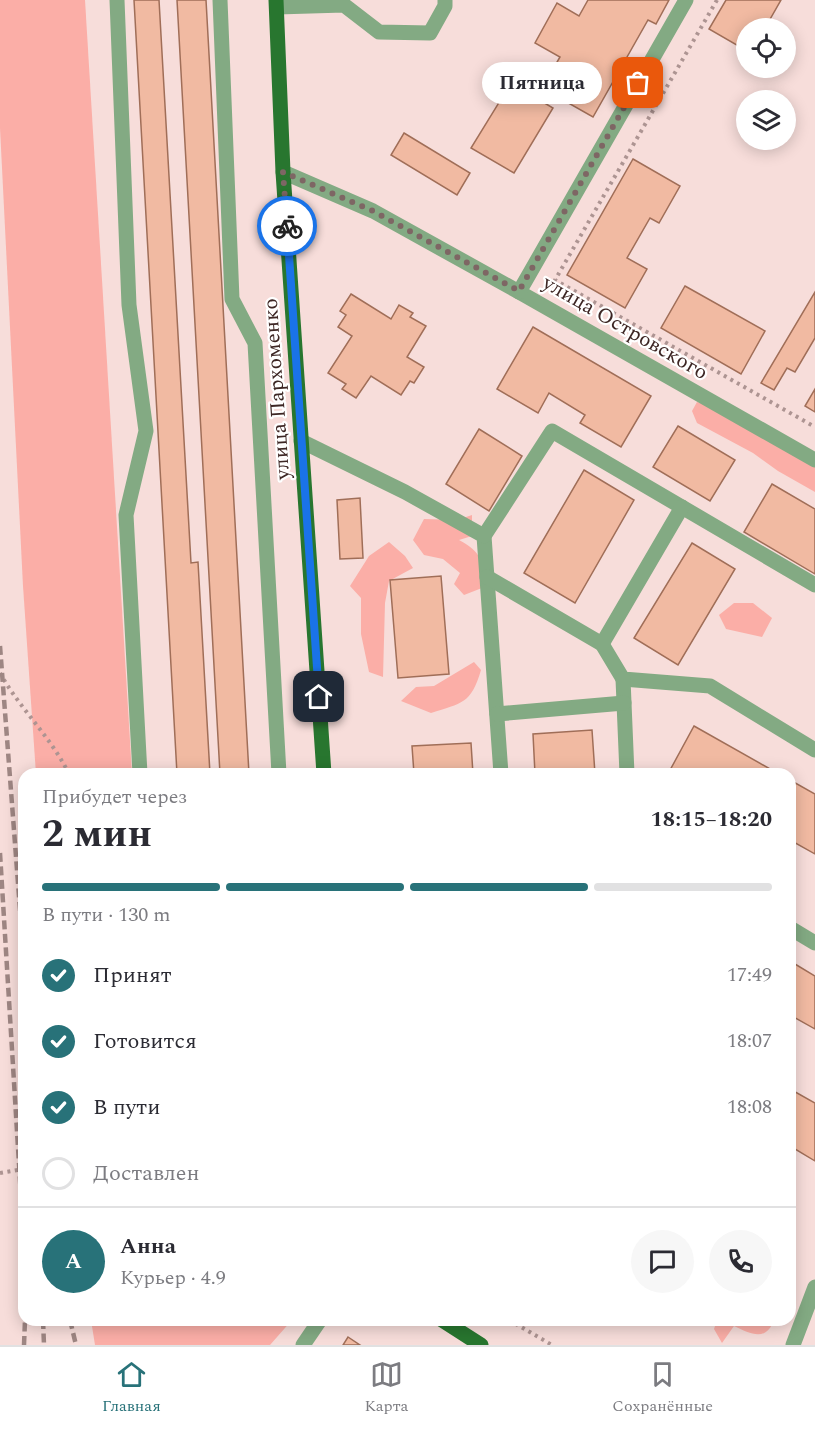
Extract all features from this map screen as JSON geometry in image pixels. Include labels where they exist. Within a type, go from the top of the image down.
[{"type":"main road","name":"улица Пархоменко","points":[[277,3],[283,172],[324,768]]},
{"type":"main road","points":[[451,1326],[481,1345]]},
{"type":"street","points":[[117,0],[129,305],[146,430],[126,515],[140,768]]},
{"type":"street","points":[[220,0],[232,299],[255,343],[279,768]]},
{"type":"street","points":[[277,3],[344,5],[379,32],[430,33],[445,6],[445,0]]},
{"type":"street","points":[[519,291],[686,0]]},
{"type":"street","name":"улица Островского","points":[[283,172],[373,211],[519,291],[815,460]]},
{"type":"street","points":[[500,768],[484,536],[552,431],[815,585]]},
{"type":"street","points":[[302,441],[405,492],[484,536]]},
{"type":"street","points":[[602,644],[682,507]]},
{"type":"street","points":[[487,578],[602,644],[623,680],[627,768]]},
{"type":"street","points":[[623,680],[710,686],[815,750]]},
{"type":"street","points":[[496,714],[624,703]]},
{"type":"street","points":[[796,932],[815,943]]},
{"type":"street","points":[[796,1316],[815,1287]]},
{"type":"street","points":[[303,1345],[316,1326]]},
{"type":"street","points":[[793,1345],[795,1326]]},
{"type":"path","points":[[717,0],[555,280],[815,427]]},
{"type":"path","points":[[0,673],[13,696],[61,757],[66,768]]},
{"type":"path","points":[[0,1173],[18,1170]]},
{"type":"path","points":[[519,1326],[552,1345]]},
{"type":"shaded area","points":[[0,0],[85,0],[132,768],[36,768],[23,586],[0,128]]},
{"type":"shaded area","points":[[697,402],[718,406],[815,465],[815,492],[778,471],[753,453],[697,423],[692,411]]},
{"type":"shaded area","points":[[472,515],[472,536],[459,540],[473,549],[480,559],[482,588],[464,595],[454,584],[460,573],[443,559],[424,555],[413,540],[424,519],[457,520]]},
{"type":"shaded area","points":[[389,542],[405,556],[413,568],[389,581],[385,603],[383,677],[369,672],[361,634],[361,598],[350,586],[369,556]]},
{"type":"shaded area","points":[[734,603],[753,603],[772,618],[762,637],[726,629],[719,615]]},
{"type":"shaded area","points":[[474,662],[481,670],[473,690],[464,701],[431,713],[401,701],[416,687],[434,686]]},
{"type":"shaded area","points":[[92,1326],[287,1326],[270,1345],[95,1345]]},
{"type":"shaded area","points":[[715,1326],[734,1326],[722,1343],[714,1329]]},
{"type":"shaded area","points":[[734,1326],[771,1326],[762,1334]]},
{"type":"building","points":[[134,0],[159,0],[191,563],[198,562],[210,768],[177,768]]},
{"type":"building","points":[[177,0],[206,0],[249,768],[220,768]]},
{"type":"building","points":[[588,0],[669,0],[656,24],[648,20],[593,117],[563,100],[556,86],[559,81],[549,76],[560,57],[535,43],[557,3],[579,16]]},
{"type":"building","points":[[726,0],[781,0],[771,18],[736,18],[736,45],[709,29]]},
{"type":"building","points":[[511,83],[553,108],[514,173],[471,148]]},
{"type":"building","points":[[404,133],[470,173],[457,195],[391,155]]},
{"type":"building","points":[[633,159],[680,186],[659,223],[650,218],[627,258],[647,269],[625,308],[567,275]]},
{"type":"building","points":[[685,286],[765,331],[741,374],[661,328]]},
{"type":"building","points":[[815,292],[815,338],[795,372],[787,368],[774,390],[761,383]]},
{"type":"building","points":[[351,294],[391,319],[399,305],[413,313],[410,317],[426,326],[407,357],[424,367],[414,383],[410,381],[401,395],[371,376],[356,398],[342,389],[346,384],[328,373],[352,336],[338,327],[346,315],[340,311]]},
{"type":"building","points":[[533,327],[651,396],[621,447],[580,423],[585,415],[549,393],[538,413],[497,389]]},
{"type":"building","points":[[815,389],[815,412],[805,406]]},
{"type":"building","points":[[678,426],[735,460],[710,501],[653,467]]},
{"type":"building","points":[[479,429],[522,456],[489,511],[446,484]]},
{"type":"building","points":[[584,470],[634,500],[575,603],[524,573]]},
{"type":"building","points":[[772,484],[815,509],[815,574],[744,532]]},
{"type":"building","points":[[360,498],[363,558],[340,559],[337,500]]},
{"type":"building","points":[[692,543],[735,569],[678,665],[634,638]]},
{"type":"building","points":[[441,576],[449,674],[398,678],[390,580]]},
{"type":"building","points":[[694,726],[768,768],[671,768]]},
{"type":"building","points":[[592,730],[595,768],[535,768],[533,734]]},
{"type":"building","points":[[471,743],[473,768],[414,768],[412,746]]},
{"type":"building","points":[[796,783],[815,794],[815,854],[796,843]]},
{"type":"building","points":[[796,965],[815,976],[815,1029],[796,1018]]},
{"type":"building","points":[[796,1092],[815,1103],[815,1161],[796,1150]]},
{"type":"building","points":[[348,1337],[360,1345],[343,1345]]},
{"type":"railway","points":[[0,646],[18,883]]},
{"type":"railway","points":[[0,853],[18,1148]]},
{"type":"railway","points":[[24,1345],[25,1326]]},
{"type":"railway","points":[[43,1326],[44,1345]]},
{"type":"railway","points":[[71,1326],[76,1345]]},
{"type":"way so far","points":[[287,226],[283,172],[373,211],[519,291],[638,83]]},
{"type":"place","name":"Пятница","points":[[638,83]]},
{"type":"route","points":[[287,226],[319,697]]}]
